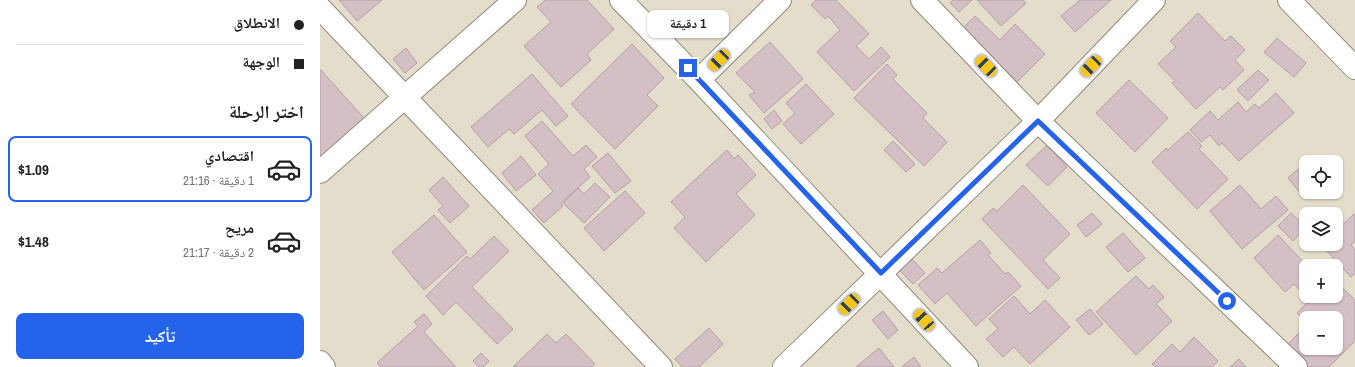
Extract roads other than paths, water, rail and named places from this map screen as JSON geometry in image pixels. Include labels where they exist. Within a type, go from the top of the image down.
[{"type":"street","points":[[320,172],[515,0]]},
{"type":"street","points":[[621,0],[699,80],[881,273],[967,367]]},
{"type":"street","points":[[699,80],[780,0]]},
{"type":"street","points":[[922,0],[1038,121],[1296,367]]},
{"type":"street","points":[[784,367],[1038,121],[1154,0]]},
{"type":"street","points":[[1289,0],[1355,68]]},
{"type":"street","points":[[320,8],[404,99],[661,367]]},
{"type":"street","points":[[320,362],[324,367]]}]
